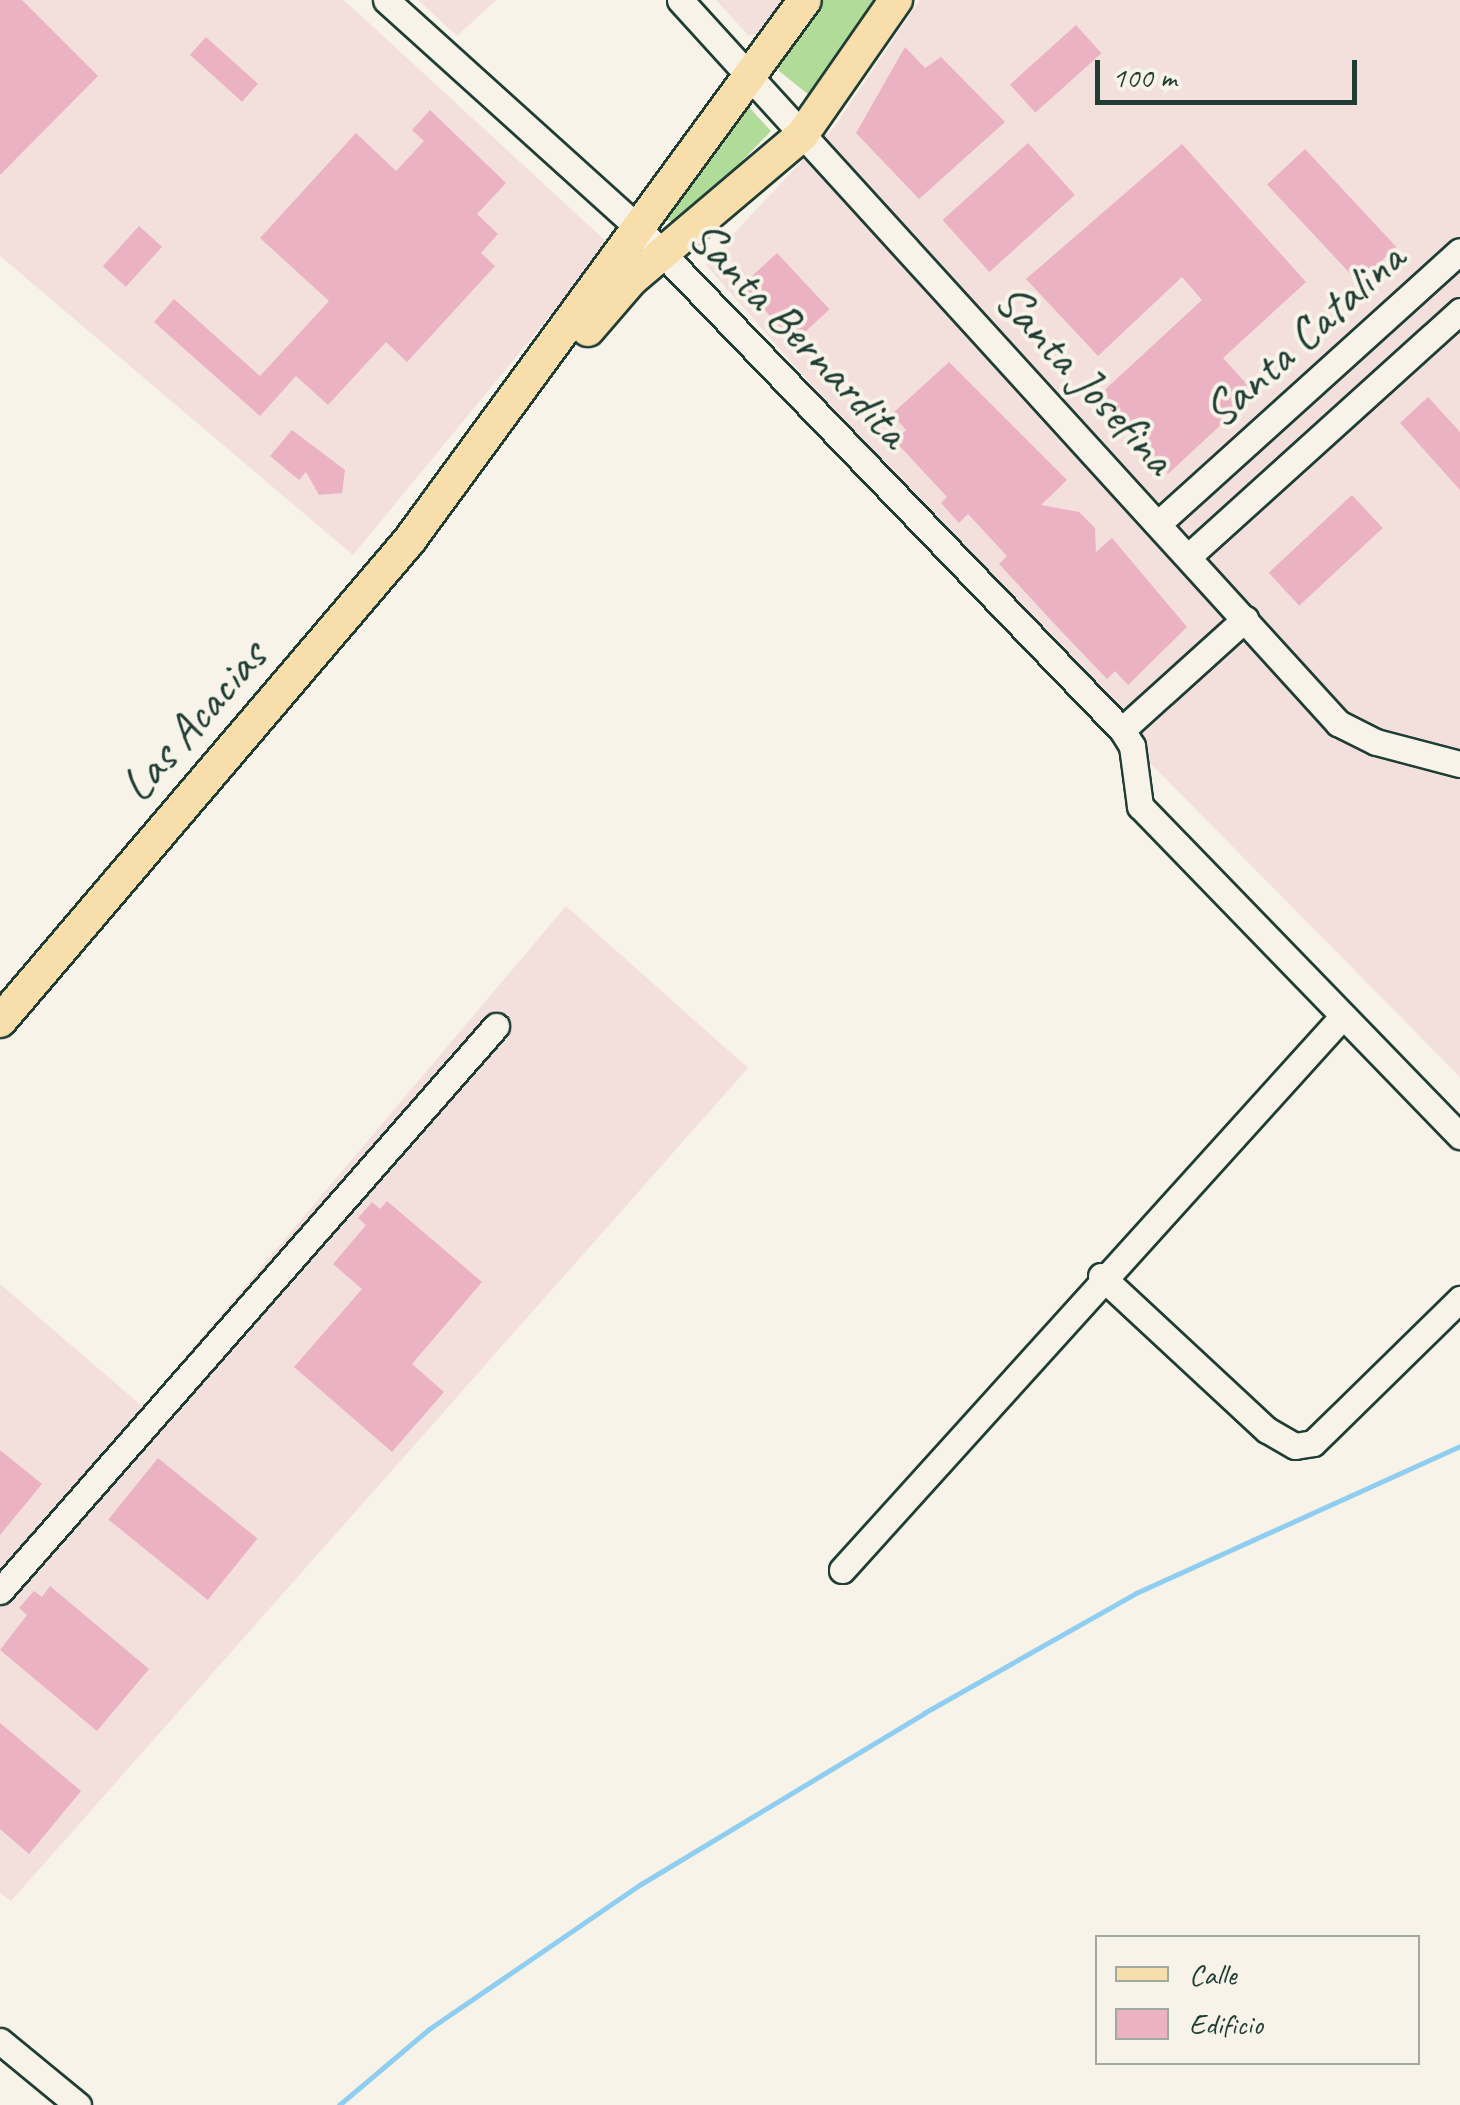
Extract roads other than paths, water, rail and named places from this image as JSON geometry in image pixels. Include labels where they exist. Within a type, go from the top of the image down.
[{"type":"main road","name":"Las Acacias","points":[[455,482],[638,228],[752,80],[806,0]]},
{"type":"main road","name":"Las Acacias","points":[[0,1021],[621,290],[802,135],[896,0]]},
{"type":"street","name":"Santa Bernardita","points":[[386,0],[638,228],[1127,738]]},
{"type":"street","name":"Santa Josefina","points":[[680,0],[1348,730],[1460,764]]},
{"type":"street","name":"Santa Catalina","points":[[1160,522],[1460,251]]},
{"type":"street","name":"Santa Catalina","points":[[1190,556],[1460,311]]},
{"type":"street","points":[[1244,619],[1127,738],[1140,806],[1460,1136]]},
{"type":"street","points":[[842,1570],[1101,1276],[1343,1016]]},
{"type":"street","points":[[0,1592],[496,1026]]},
{"type":"street","points":[[1101,1276],[1267,1430],[1295,1446],[1313,1444],[1460,1299]]},
{"type":"street","points":[[0,2041],[78,2105]]},
{"type":"waterway","points":[[339,2105],[429,2029],[641,1884],[924,1713],[1136,1593],[1460,1446]]}]
